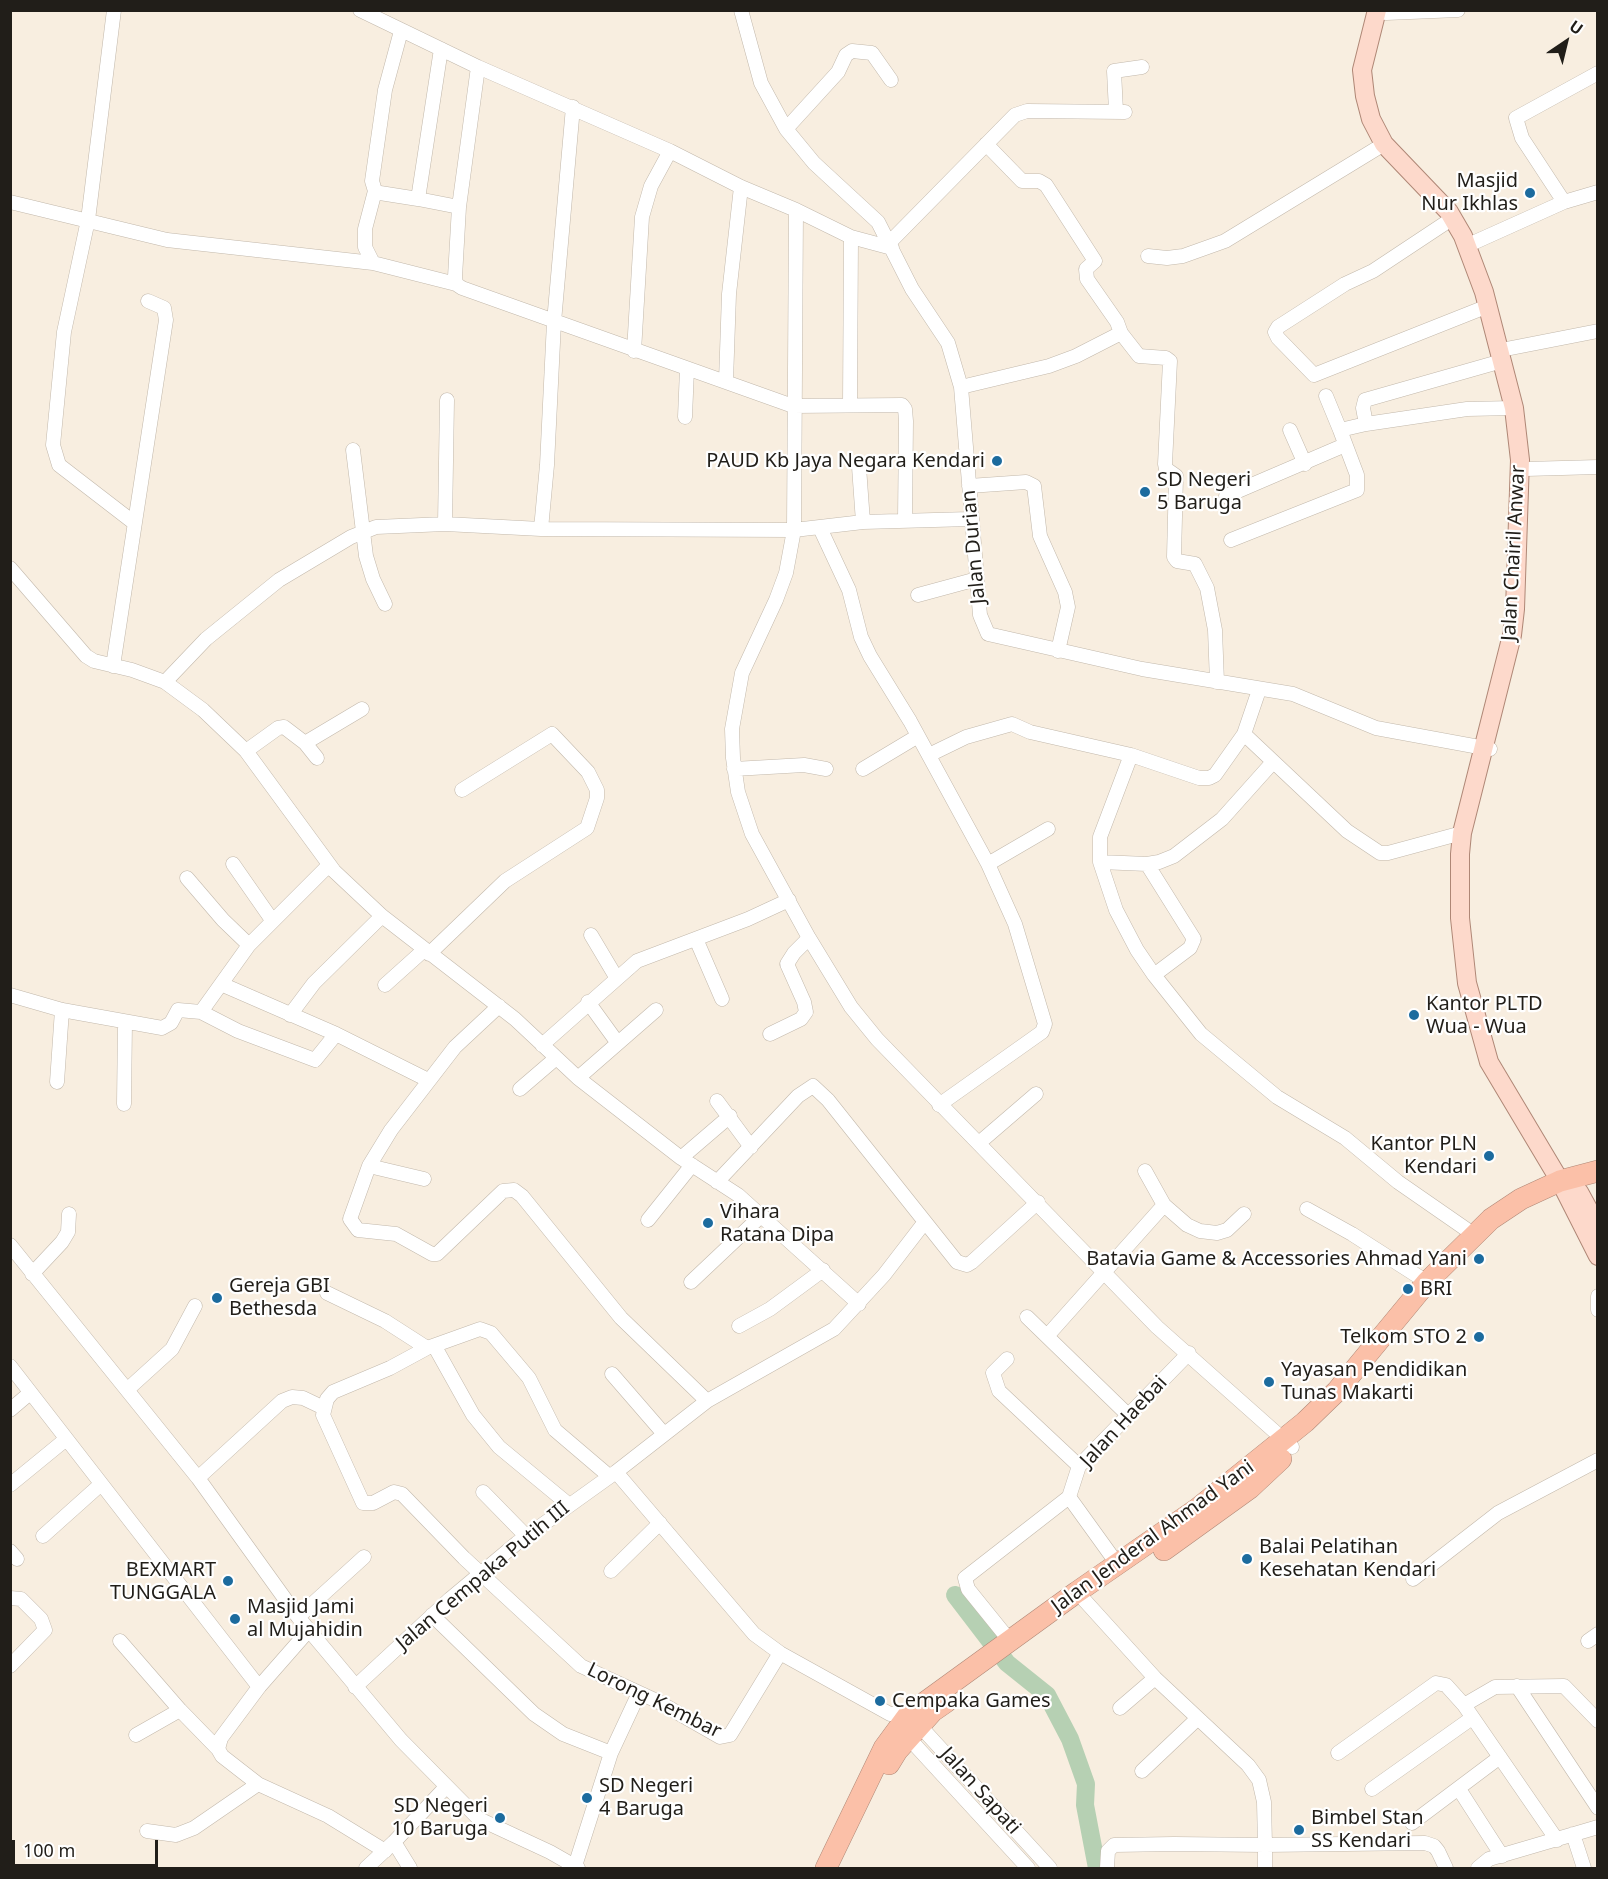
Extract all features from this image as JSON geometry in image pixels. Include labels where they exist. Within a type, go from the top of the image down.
[{"type":"highway","name":"Jalan Jenderal Ahmad Yani","points":[[1080,1597],[1197,1528],[1250,1488],[1337,1391],[1427,1282],[1473,1234],[1504,1209],[1598,1170]]},
{"type":"highway","name":"Jalan Jenderal Ahmad Yani","points":[[826,1869],[884,1748],[906,1724],[933,1711],[1001,1653],[1080,1597],[1118,1565],[1288,1443],[1357,1386],[1467,1253],[1508,1218],[1568,1184],[1598,1181]]},
{"type":"highway","name":"Jalan Jenderal Ahmad Yani","points":[[837,1869],[906,1724]]},
{"type":"main road","name":"Jalan Chairil Anwar","points":[[1383,12],[1362,70],[1371,119],[1384,144],[1453,218],[1470,253],[1488,306],[1522,422],[1526,470],[1518,632],[1462,833],[1460,907],[1463,961],[1482,1045],[1568,1184]]},
{"type":"main road","name":"Jalan Chairil Anwar","points":[[1383,12],[1375,78],[1376,99],[1384,130],[1391,142],[1452,206],[1475,242],[1488,278],[1514,408],[1521,472],[1515,609],[1507,657],[1466,840],[1466,914],[1473,982],[1481,1019],[1501,1078]]},
{"type":"main road","points":[[1568,1184],[1598,1227]]},
{"type":"main road","points":[[1568,1184],[1598,1256]]},
{"type":"street","points":[[114,10],[88,220],[64,332],[58,379],[54,454],[59,465],[133,522]]},
{"type":"street","points":[[360,10],[478,67],[670,151],[741,187],[796,210],[851,237],[891,245],[1015,115],[1027,111],[1120,111],[1114,71],[1142,67]]},
{"type":"street","name":"Jalan Durian","points":[[741,10],[761,83],[786,129],[814,163],[867,209],[891,245],[912,289],[945,335],[961,387],[976,579],[980,615],[988,634],[1058,651],[1304,697],[1376,728],[1486,749]]},
{"type":"street","points":[[1383,12],[1458,10]]},
{"type":"street","points":[[373,263],[364,247],[365,229],[375,190],[372,181],[385,90],[401,31]]},
{"type":"street","points":[[418,199],[441,49]]},
{"type":"street","points":[[786,129],[838,72],[846,55],[852,51],[872,52],[891,80]]},
{"type":"street","points":[[456,284],[459,207],[478,67]]},
{"type":"street","points":[[1564,202],[1522,138],[1516,118],[1598,73]]},
{"type":"street","points":[[541,529],[547,465],[554,322],[573,107]]},
{"type":"street","points":[[986,144],[1022,181],[1039,181],[1046,185],[1095,261],[1086,269],[1087,279],[1138,356],[1166,357],[1170,362],[1165,465],[1166,469],[1176,476],[1174,557],[1177,561],[1195,564],[1207,588],[1215,630],[1217,682]]},
{"type":"street","points":[[1148,256],[1167,258],[1184,256],[1225,241],[1384,144]]},
{"type":"street","points":[[634,351],[642,218],[651,186],[670,151]]},
{"type":"street","points":[[726,381],[729,294],[741,187]]},
{"type":"street","points":[[375,190],[459,207]]},
{"type":"street","points":[[1475,242],[1564,202],[1598,192]]},
{"type":"street","points":[[10,202],[168,240],[373,263],[456,284],[634,351],[793,406],[894,403],[905,409],[905,520]]},
{"type":"street","points":[[796,210],[794,530],[786,573],[742,673],[732,729],[734,769],[738,792],[752,834],[809,938],[851,1008],[900,1065],[1038,1202],[1157,1327],[1288,1443]]},
{"type":"street","points":[[1453,218],[1373,271],[1345,284],[1278,327],[1275,332],[1278,338],[1314,375],[1488,306]]},
{"type":"street","points":[[850,405],[851,237]]},
{"type":"street","points":[[112,666],[166,312],[162,306],[148,301]]},
{"type":"street","points":[[1366,424],[1363,408],[1365,400],[1504,355],[1598,331]]},
{"type":"street","points":[[961,387],[1049,366],[1076,356],[1121,333]]},
{"type":"street","points":[[685,417],[687,369]]},
{"type":"street","points":[[1231,540],[1355,492],[1359,483],[1326,396]]},
{"type":"street","points":[[445,524],[447,400]]},
{"type":"street","points":[[1340,430],[1467,409],[1514,408]]},
{"type":"street","points":[[1290,430],[1305,464]]},
{"type":"street","points":[[1226,496],[1345,445]]},
{"type":"street","points":[[353,450],[369,568],[385,604]]},
{"type":"street","points":[[859,467],[864,522]]},
{"type":"street","points":[[1526,470],[1598,467]]},
{"type":"street","points":[[969,486],[1026,482],[1034,486],[1040,536],[1065,592],[1068,607],[1058,651]]},
{"type":"street","points":[[165,682],[206,639],[242,608],[279,580],[365,530],[445,524],[541,529],[794,530],[864,522],[970,519]]},
{"type":"street","points":[[820,528],[849,590],[861,637],[988,864],[1021,943],[1045,1028],[939,1105]]},
{"type":"street","points":[[10,568],[78,649],[94,661],[132,670],[165,682],[203,710],[246,751],[329,865],[382,916],[499,1006],[578,1078],[687,1162],[762,1215],[859,1304]]},
{"type":"street","points":[[918,595],[976,579]]},
{"type":"street","points":[[929,755],[966,737],[1012,724],[1030,732],[1131,755],[1204,779],[1215,775],[1244,734],[1259,690]]},
{"type":"street","points":[[304,743],[362,709]]},
{"type":"street","points":[[246,751],[278,728],[288,729],[317,758]]},
{"type":"street","points":[[385,985],[426,952],[498,886],[587,828],[597,790],[588,772],[566,746],[552,734],[462,790]]},
{"type":"street","points":[[1244,734],[1347,831],[1380,853],[1462,833]]},
{"type":"street","points":[[864,770],[918,736]]},
{"type":"street","points":[[1131,755],[1100,837],[1101,862],[1116,910],[1137,950],[1154,975],[1202,1034],[1277,1097],[1345,1138],[1398,1182],[1473,1234]]},
{"type":"street","points":[[1101,862],[1147,864],[1174,856],[1213,827],[1237,805],[1273,762]]},
{"type":"street","points":[[734,769],[804,765],[826,769]]},
{"type":"street","points":[[988,864],[1048,830]]},
{"type":"street","points":[[233,864],[272,921]]},
{"type":"street","points":[[1147,864],[1194,939],[1190,948],[1154,975]]},
{"type":"street","points":[[201,1012],[249,945],[329,865]]},
{"type":"street","points":[[187,878],[223,920],[249,945]]},
{"type":"street","points":[[542,1045],[616,977],[637,961],[747,919],[789,900]]},
{"type":"street","points":[[290,1015],[314,982],[382,916]]},
{"type":"street","points":[[591,935],[616,977]]},
{"type":"street","points":[[770,1034],[805,1015],[804,1002],[787,964],[794,952],[809,938]]},
{"type":"street","points":[[696,939],[722,999]]},
{"type":"street","points":[[221,984],[336,1035],[428,1080]]},
{"type":"street","points":[[10,995],[62,1010],[162,1028],[171,1023],[178,1010],[201,1012],[238,1030],[315,1060],[336,1035]]},
{"type":"street","points":[[588,1002],[617,1042]]},
{"type":"street","points":[[499,1006],[455,1047],[428,1080],[369,1166],[350,1219],[354,1227],[396,1234],[432,1254],[440,1252],[503,1191],[514,1190],[522,1196],[621,1318],[707,1401]]},
{"type":"street","points":[[57,1082],[62,1010]]},
{"type":"street","points":[[578,1078],[656,1010]]},
{"type":"street","points":[[124,1104],[125,1022]]},
{"type":"street","points":[[520,1089],[555,1059]]},
{"type":"street","points":[[717,1182],[807,1087],[813,1086],[828,1100],[957,1262],[968,1265],[1038,1202]]},
{"type":"street","points":[[979,1143],[1036,1094]]},
{"type":"street","points":[[717,1101],[730,1116],[750,1147]]},
{"type":"street","points":[[648,1220],[687,1162],[730,1116]]},
{"type":"street","points":[[369,1166],[424,1179]]},
{"type":"street","points":[[1145,1171],[1164,1205],[1187,1225],[1200,1231],[1217,1233],[1227,1230],[1244,1214]]},
{"type":"street","points":[[1048,1335],[1164,1205]]},
{"type":"street","points":[[1307,1209],[1352,1234],[1427,1282]]},
{"type":"street","points":[[32,1274],[62,1242],[68,1232],[69,1214]]},
{"type":"street","points":[[691,1282],[762,1215]]},
{"type":"street","name":"Jalan Cempaka Putih III","points":[[355,1687],[482,1572],[568,1504],[612,1474],[707,1401],[808,1346],[834,1329],[859,1304],[924,1223]]},
{"type":"street","points":[[10,1245],[198,1478],[298,1617],[355,1687],[445,1788],[479,1819],[492,1828],[550,1852],[576,1868],[611,1754],[639,1693]]},
{"type":"street","points":[[739,1326],[770,1309],[823,1269]]},
{"type":"street","points":[[327,1293],[385,1321],[431,1348],[473,1414],[493,1439],[513,1459],[568,1504]]},
{"type":"street","points":[[1598,1296],[1598,1310]]},
{"type":"street","points":[[128,1389],[172,1349],[195,1306]]},
{"type":"street","points":[[1027,1317],[1128,1415]]},
{"type":"street","points":[[198,1478],[282,1401],[292,1397],[303,1398],[324,1408],[333,1392],[469,1331],[480,1329],[491,1333],[529,1378],[555,1430],[612,1474],[660,1523],[746,1626],[780,1653],[906,1724]]},
{"type":"street","name":"Jalan Haebai","points":[[1069,1497],[1079,1466],[1189,1353]]},
{"type":"street","points":[[1007,1359],[993,1373],[999,1391],[1079,1466]]},
{"type":"street","points":[[10,1366],[65,1440],[259,1687]]},
{"type":"street","points":[[612,1374],[664,1434]]},
{"type":"street","points":[[10,1410],[30,1393]]},
{"type":"street","name":"Lorong Kembar","points":[[324,1408],[323,1415],[363,1503],[373,1503],[394,1492],[402,1494],[423,1518],[581,1666],[725,1738],[745,1712],[780,1653]]},
{"type":"street","points":[[10,1485],[65,1440]]},
{"type":"street","points":[[1413,1579],[1498,1513],[1598,1460]]},
{"type":"street","points":[[43,1536],[100,1485]]},
{"type":"street","points":[[483,1492],[526,1536]]},
{"type":"street","points":[[1001,1653],[968,1589],[965,1578],[1069,1497],[1118,1565]]},
{"type":"street","points":[[611,1571],[660,1523]]},
{"type":"street","points":[[298,1617],[364,1557]]},
{"type":"street","points":[[1080,1597],[1155,1678],[1248,1765],[1259,1780],[1264,1802],[1265,1869]]},
{"type":"street","points":[[10,1599],[21,1599],[41,1619],[45,1630],[10,1666]]},
{"type":"street","points":[[432,1615],[534,1714],[563,1734],[611,1754]]},
{"type":"street","points":[[218,1749],[221,1738],[259,1687],[309,1630]]},
{"type":"street","points":[[120,1641],[222,1756],[258,1784],[390,1846],[410,1869]]},
{"type":"street","points":[[1120,1708],[1155,1678]]},
{"type":"street","points":[[1338,1753],[1436,1683],[1446,1684],[1464,1705],[1557,1840]]},
{"type":"street","points":[[1517,1686],[1598,1808]]},
{"type":"street","points":[[1464,1705],[1495,1687],[1564,1686],[1598,1721]]},
{"type":"street","points":[[136,1735],[180,1710]]},
{"type":"street","points":[[1372,1789],[1472,1718]]},
{"type":"street","points":[[1142,1772],[1197,1719]]},
{"type":"street","name":"Jalan Sapati","points":[[906,1724],[1028,1869]]},
{"type":"street","name":"Jalan Sapati","points":[[906,1724],[1050,1869]]},
{"type":"street","points":[[1412,1823],[1500,1757]]},
{"type":"street","points":[[147,1831],[176,1835],[194,1828],[258,1784]]},
{"type":"street","points":[[366,1869],[445,1788]]},
{"type":"street","points":[[1459,1789],[1502,1856]]},
{"type":"street","points":[[1478,1869],[1487,1860],[1598,1827]]},
{"type":"street","points":[[1573,1834],[1584,1869]]},
{"type":"street","points":[[1107,1869],[1108,1851],[1114,1845],[1425,1843],[1434,1846],[1446,1869]]},
{"type":"waterway","points":[[955,1595],[1007,1663],[1047,1695],[1070,1739],[1086,1784],[1085,1805],[1097,1868]]},
{"type":"place","name":"Masjid Nur Ikhlas","points":[[1530,193]]},
{"type":"place","name":"PAUD Kb Jaya Negara Kendari","points":[[997,461]]},
{"type":"place","name":"SD Negeri 5 Baruga","points":[[1145,492]]},
{"type":"place","name":"Kantor PLTD Wua - Wua","points":[[1414,1015]]},
{"type":"place","name":"Kantor PLN Kendari","points":[[1489,1156]]},
{"type":"place","name":"Vihara Ratana Dipa","points":[[708,1223]]},
{"type":"place","name":"Batavia Game & Accessories Ahmad Yani","points":[[1479,1259]]},
{"type":"place","name":"BRI","points":[[1408,1289]]},
{"type":"place","name":"Gereja GBI Bethesda","points":[[217,1298]]},
{"type":"place","name":"Telkom STO 2","points":[[1479,1337]]},
{"type":"place","name":"Yayasan Pendidikan Tunas Makarti","points":[[1269,1382]]},
{"type":"place","name":"Balai Pelatihan Kesehatan Kendari","points":[[1247,1559]]},
{"type":"place","name":"BEXMART TUNGGALA","points":[[228,1581]]},
{"type":"place","name":"Masjid Jami al Mujahidin","points":[[235,1619]]},
{"type":"place","name":"Cempaka Games","points":[[880,1701]]},
{"type":"place","name":"SD Negeri 4 Baruga","points":[[587,1798]]},
{"type":"place","name":"SD Negeri 10 Baruga","points":[[500,1818]]},
{"type":"place","name":"Bimbel Stan SS Kendari","points":[[1299,1830]]}]
